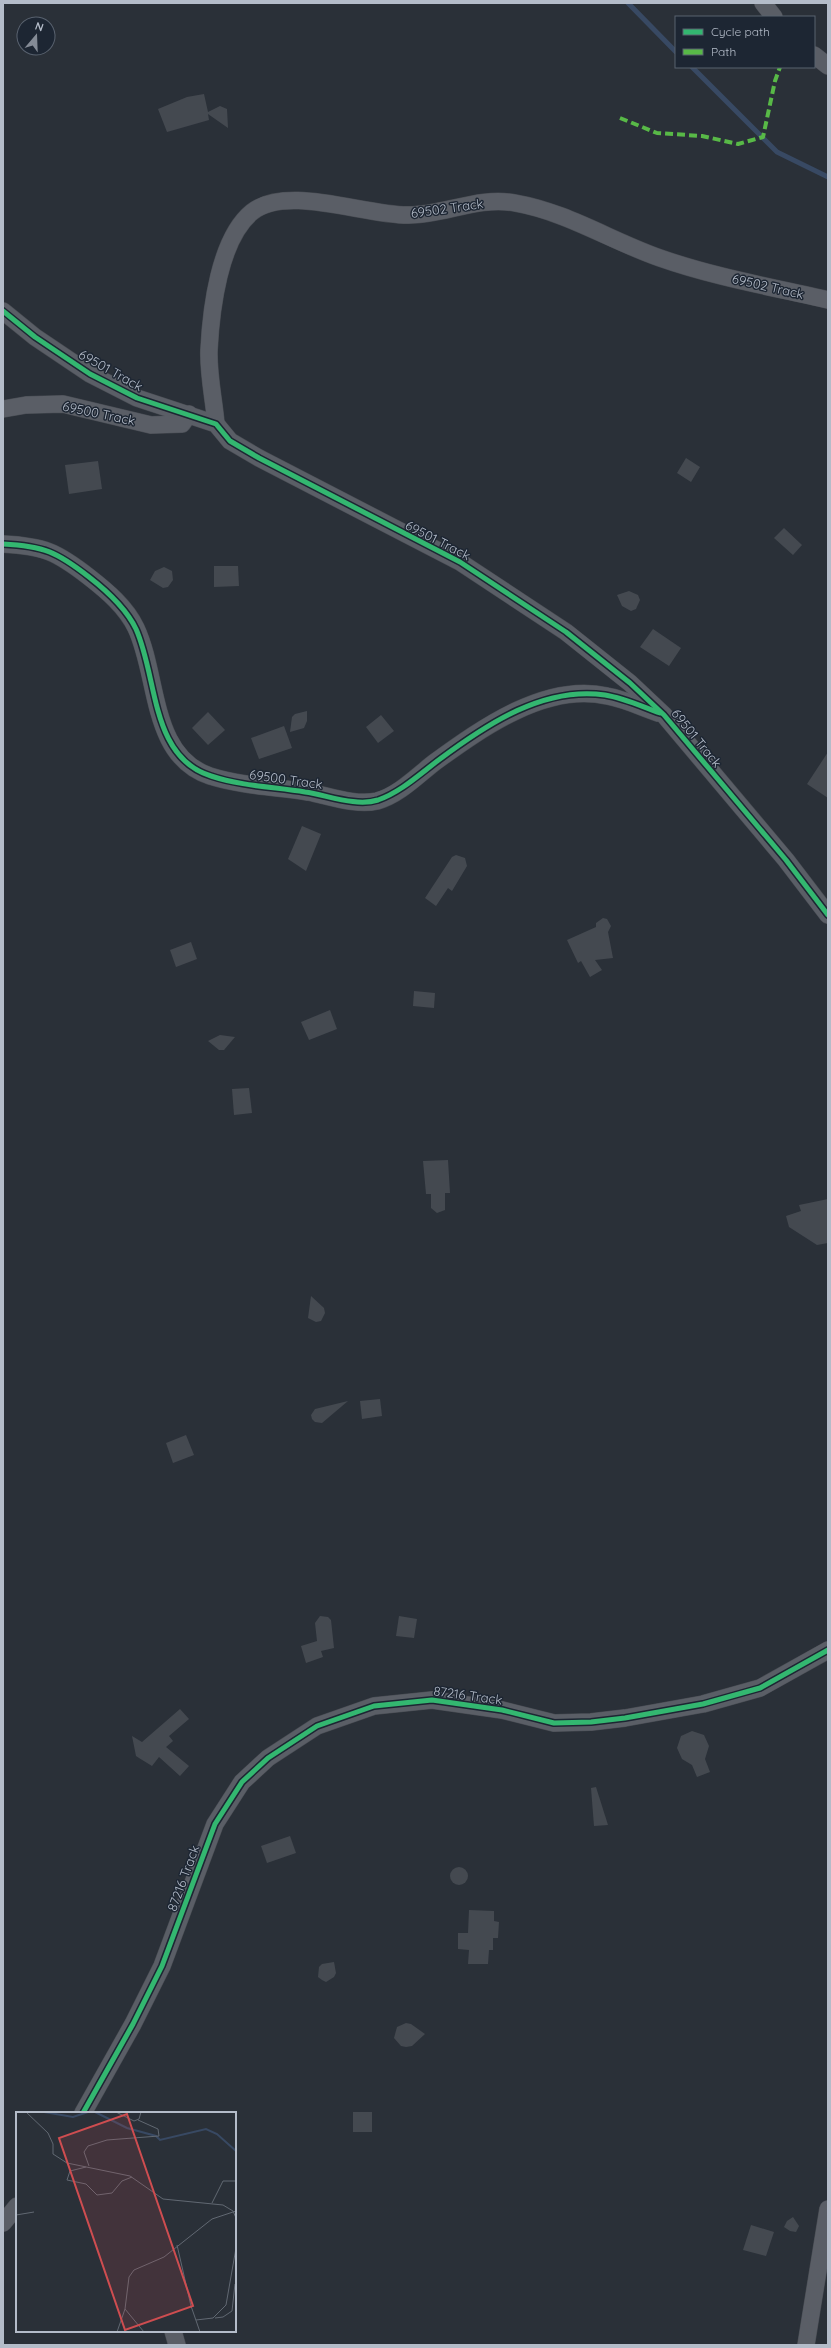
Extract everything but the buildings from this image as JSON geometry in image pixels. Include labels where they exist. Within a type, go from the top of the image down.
[{"type":"street","points":[[763,3],[773,16]]},
{"type":"street","points":[[815,56],[828,66]]},
{"type":"street","name":"69502 Track","points":[[216,424],[209,351],[219,279],[224,256],[238,229],[251,213],[265,203],[293,201],[409,215],[486,202],[512,202],[555,212],[660,258],[719,275],[828,300]]},
{"type":"street","name":"69501 Track","points":[[3,311],[35,337],[90,374],[137,398],[216,424],[230,441],[259,458],[466,566],[566,632],[630,683],[664,714],[786,860],[828,915]]},
{"type":"street","name":"69500 Track","points":[[3,408],[26,405],[63,404],[151,425],[164,426],[182,424],[189,414]]},
{"type":"street","name":"69500 Track","points":[[3,544],[36,546],[54,552],[102,587],[120,605],[136,628],[150,668],[165,731],[175,751],[184,762],[194,770],[233,782],[307,792],[362,802],[377,801],[402,787],[459,744],[498,719],[527,707],[571,693],[606,695],[664,714]]},
{"type":"street","name":"87216 Track","points":[[83,2112],[133,2024],[162,1966],[215,1824],[242,1782],[268,1758],[317,1726],[374,1706],[432,1700],[502,1710],[554,1723],[591,1722],[625,1718],[703,1704],[760,1688],[828,1650]]},
{"type":"street","points":[[3,2223],[16,2207]]},
{"type":"street","points":[[806,2345],[828,2209]]},
{"type":"street","points":[[173,2332],[177,2345]]},
{"type":"waterway","points":[[628,3],[675,51]]},
{"type":"waterway","points":[[693,68],[777,152],[828,177]]},
{"type":"marked path","points":[[620,118],[657,133],[702,136],[738,144],[763,137],[775,81],[780,68]]},
{"type":"cycle path","points":[[3,311],[35,337],[90,374],[137,398],[216,424],[230,441],[259,458],[460,562],[566,632],[630,683],[664,715],[786,860],[828,915]]},
{"type":"cycle path","points":[[3,544],[29,546],[59,556],[89,577],[116,600],[132,621],[136,629],[143,649],[159,714],[166,734],[177,752],[191,766],[211,776],[222,779],[246,784],[314,793],[342,800],[369,802],[386,797],[395,792],[477,733],[517,710],[538,702],[560,696],[582,694],[605,695],[626,700],[660,713]]},
{"type":"cycle path","points":[[84,2112],[133,2024],[162,1966],[215,1824],[242,1782],[268,1758],[317,1726],[374,1706],[432,1700],[502,1710],[554,1723],[591,1722],[625,1718],[703,1704],[760,1688],[828,1650]]}]
